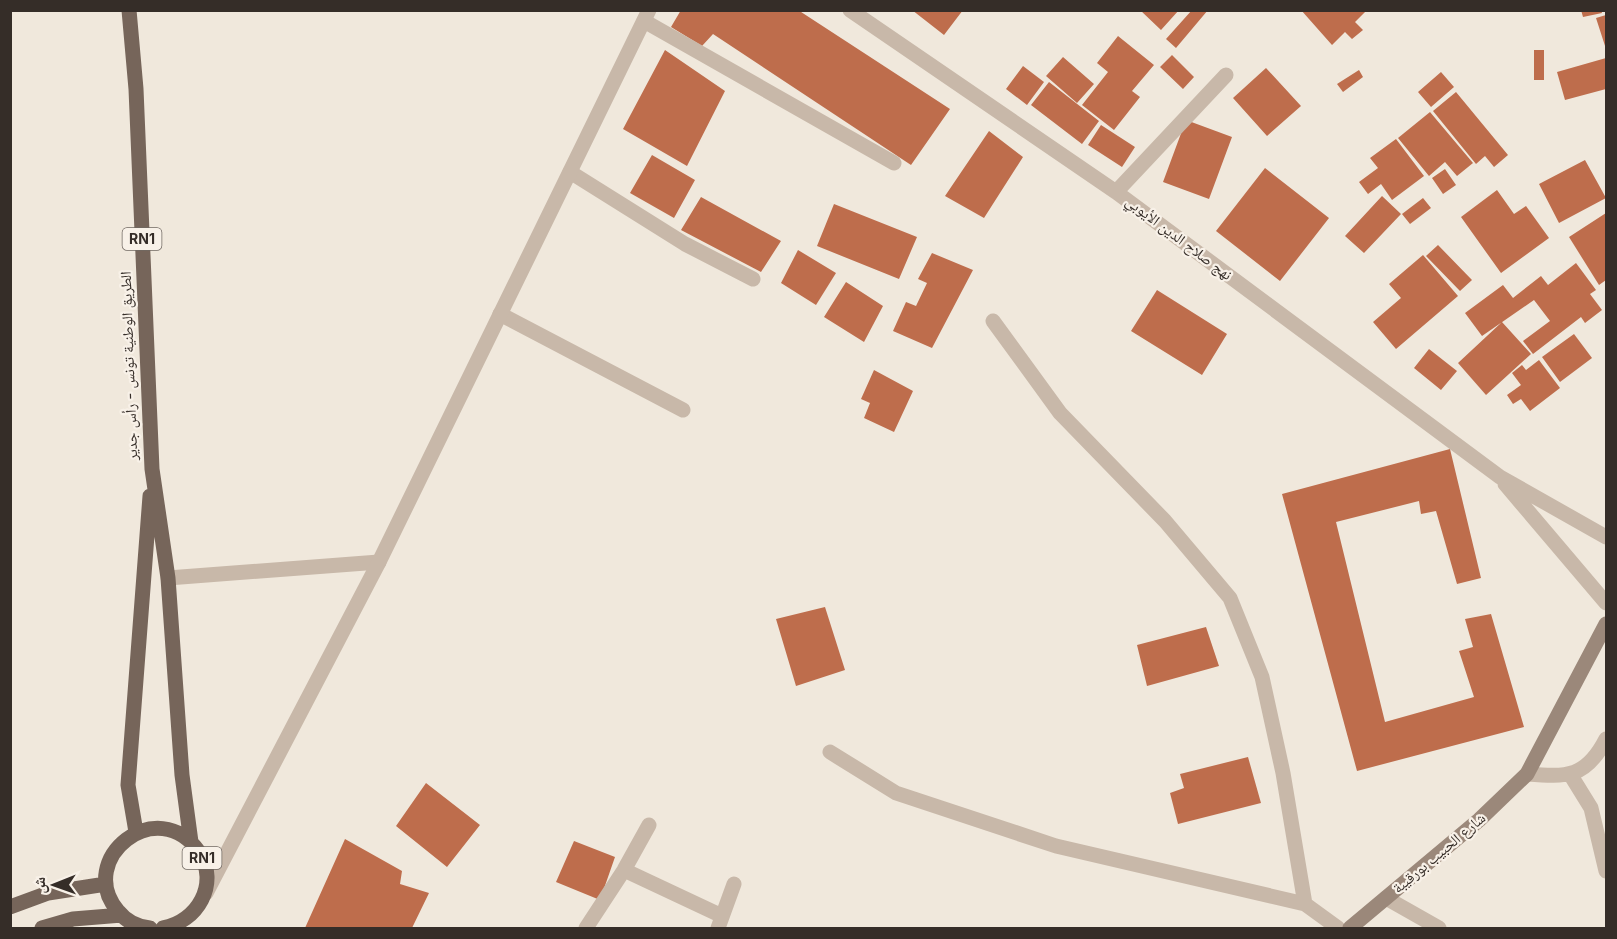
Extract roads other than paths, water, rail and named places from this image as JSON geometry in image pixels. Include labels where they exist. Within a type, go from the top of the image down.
[{"type":"main road","name":"الطريق الوطنية تونس - رأس جدير","points":[[129,10],[136,101],[152,469],[168,578],[182,775],[191,842]]},
{"type":"main road","name":"الطريق الوطنية تونس - رأس جدير","points":[[136,832],[128,785],[152,469]]},
{"type":"main road","name":"شارع الحبيب بورقيبة","points":[[1350,928],[1479,820],[1527,774],[1590,659],[1606,624]]},
{"type":"main road","name":"شارع الحبيب بورقيبة","points":[[1590,659],[1606,647]]},
{"type":"main road","name":"RN1","points":[[136,832],[150,828],[165,829],[191,842],[206,868],[207,884],[203,898]]},
{"type":"main road","points":[[136,832],[123,841],[113,854],[107,868],[106,884],[114,906],[122,915],[133,924],[150,928]]},
{"type":"main road","points":[[11,906],[48,893],[106,884]]},
{"type":"main road","points":[[171,928],[185,920],[203,898]]},
{"type":"main road","points":[[42,928],[74,920],[122,915]]},
{"type":"street","name":"نهج صلاح الدين الأيوبي","points":[[850,10],[1116,192],[1500,477]]},
{"type":"street","points":[[203,898],[379,562],[647,16],[894,163]]},
{"type":"street","points":[[1116,192],[1226,75]]},
{"type":"street","points":[[570,172],[686,244],[753,279]]},
{"type":"street","points":[[500,314],[683,410]]},
{"type":"street","points":[[993,321],[1060,413],[1165,521],[1230,598],[1262,677],[1285,784],[1305,904]]},
{"type":"street","points":[[1500,477],[1606,537]]},
{"type":"street","points":[[1500,477],[1606,603]]},
{"type":"street","points":[[168,578],[379,562]]},
{"type":"street","points":[[1527,774],[1570,774],[1582,771],[1593,761],[1606,739]]},
{"type":"street","points":[[830,752],[896,793],[1056,846],[1305,904],[1338,928]]},
{"type":"street","points":[[1570,774],[1590,808],[1606,871]]},
{"type":"street","points":[[586,928],[624,870],[649,825]]},
{"type":"street","points":[[624,870],[720,922],[734,884]]},
{"type":"street","points":[[1386,898],[1439,928]]}]
